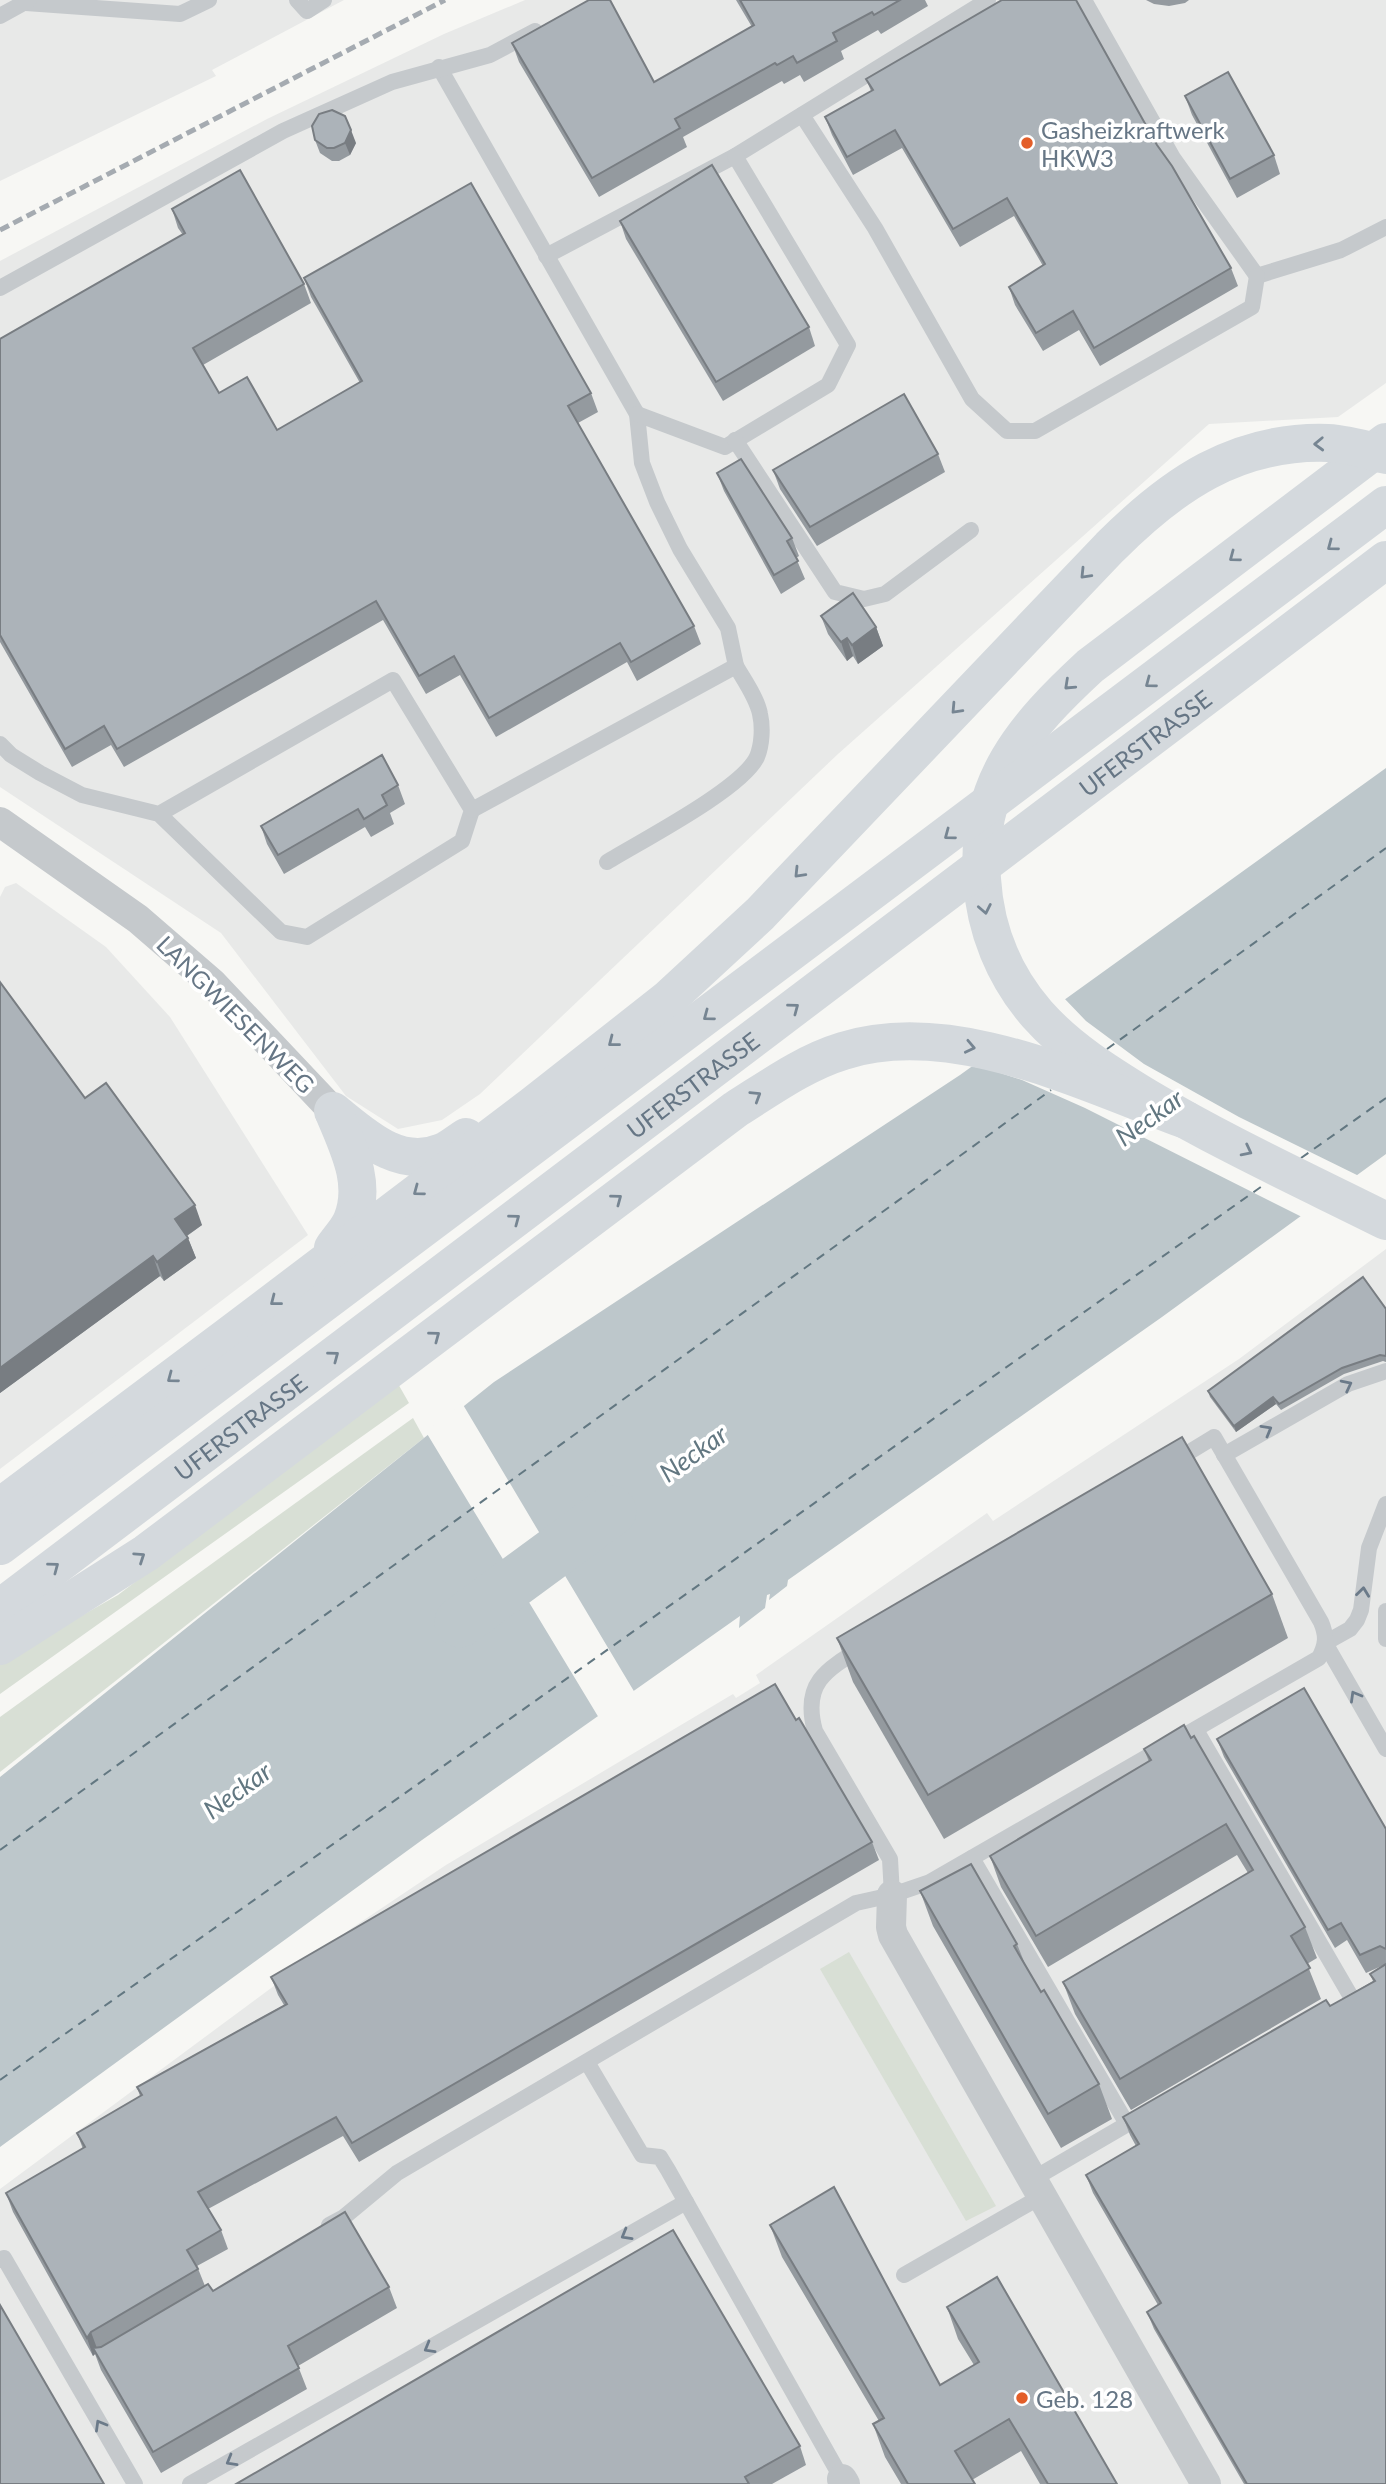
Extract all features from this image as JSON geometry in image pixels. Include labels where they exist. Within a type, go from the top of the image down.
[{"type":"highway","points":[[1386,442],[1090,666],[1051,703],[1020,739],[1006,761],[986,812],[980,859],[984,910],[1001,958],[1037,1013],[1066,1042],[1099,1069],[1186,1121],[1386,1221]]},
{"type":"highway","points":[[0,1507],[532,1106],[668,999],[760,914],[1132,525],[1157,503],[1195,475],[1215,465],[1263,450],[1327,443],[1386,455]]},
{"type":"highway","name":"UFERSTRASSE","points":[[0,1546],[1386,505]]},
{"type":"highway","name":"UFERSTRASSE","points":[[0,1608],[1386,560]]},
{"type":"highway","points":[[0,1646],[61,1610],[146,1553],[736,1109],[799,1069],[844,1050],[891,1041],[946,1042],[1035,1065],[1186,1121]]},
{"type":"highway","points":[[333,1111],[373,1143],[391,1153],[405,1157],[424,1157],[443,1152],[479,1128],[532,1106]]},
{"type":"highway","points":[[322,1265],[351,1222],[359,1199],[358,1178],[333,1111]]},
{"type":"street","name":"LANGWIESENWEG","points":[[1,826],[138,919],[212,983],[333,1111]]},
{"type":"street","points":[[892,1895],[893,1935],[1206,2484]]},
{"type":"lane","points":[[0,16],[27,2],[180,15],[209,0]]},
{"type":"lane","points":[[297,0],[307,11],[324,0]]},
{"type":"lane","points":[[546,256],[735,156],[988,0]]},
{"type":"lane","points":[[802,115],[875,228],[972,399],[1007,430],[1035,431],[1252,307],[1257,276],[1173,158],[1084,0]]},
{"type":"lane","points":[[0,288],[283,131],[392,82],[490,55],[548,24]]},
{"type":"lane","points":[[439,67],[637,414],[642,463],[657,502],[680,549],[729,628],[736,666],[760,713],[761,738],[757,757],[744,774],[722,792],[607,862]]},
{"type":"lane","points":[[637,414],[725,447],[828,385],[848,345],[735,156]]},
{"type":"lane","points":[[1257,276],[1341,250],[1386,227]]},
{"type":"lane","points":[[735,440],[835,592],[864,599],[885,594],[971,530]]},
{"type":"lane","points":[[0,744],[11,755],[82,795],[159,814],[281,932],[307,937],[462,841],[472,810],[736,666]]},
{"type":"lane","points":[[159,814],[393,680],[472,810]]},
{"type":"lane","points":[[1224,1455],[1349,1384],[1386,1371]]},
{"type":"lane","points":[[321,2230],[344,2217],[397,2173],[856,1903],[892,1895],[930,1882],[1319,1658],[1325,1643],[1321,1622],[1214,1437],[1154,1473]]},
{"type":"lane","points":[[1325,1643],[1350,1629],[1357,1620],[1361,1609],[1368,1548],[1386,1504]]},
{"type":"lane","points":[[1386,1611],[1386,1639]]},
{"type":"lane","points":[[870,1643],[827,1671],[814,1689],[811,1709],[815,1731],[890,1859],[892,1895]]},
{"type":"lane","points":[[1325,1643],[1386,1748]]},
{"type":"lane","points":[[1196,1730],[1350,1995]]},
{"type":"lane","points":[[972,1858],[1127,2124]]},
{"type":"lane","points":[[587,2062],[642,2155],[660,2157],[840,2482]]},
{"type":"lane","points":[[904,2275],[1127,2124],[1163,2104]]},
{"type":"lane","points":[[190,2484],[686,2202]]},
{"type":"lane","points":[[0,2260],[4,2258],[135,2484]]},
{"type":"shaded area","points":[[0,0],[344,0],[212,70],[216,76],[0,181]]},
{"type":"shaded area","points":[[525,0],[1386,0],[1386,383],[1338,417],[1209,424],[838,754],[480,1094],[442,1120],[398,1129],[346,1096],[221,933],[0,787],[0,261],[267,119],[444,34]]},
{"type":"shaded area","points":[[16,883],[106,947],[170,1017],[308,1235],[0,1469],[0,897],[5,887]]},
{"type":"shaded area","points":[[1386,1249],[1386,2484],[0,2484],[0,2189],[352,1928],[446,1865],[733,1694],[736,1698],[760,1683],[756,1675],[987,1513],[993,1521],[1239,1359]]},
{"type":"shaded area","points":[[397,1382],[409,1403],[0,1694],[0,1662],[118,1595]]},
{"type":"shaded area","points":[[413,1418],[424,1438],[0,1772],[0,1717]]},
{"type":"shaded area","points":[[849,1952],[996,2206],[966,2221],[820,1969]]},
{"type":"water","points":[[1386,768],[1386,1154],[1162,1317],[788,1580],[787,1586],[769,1600],[770,1594],[767,1595],[765,1608],[739,1628],[740,1616],[422,1840],[0,2147],[0,1777],[494,1382],[960,1075]],"holes":[[[547,1549],[552,1550],[560,1563],[559,1569],[529,1586],[515,1584],[518,1567]]]},
{"type":"pier","points":[[1063,997],[1086,1021],[1144,1064],[1239,1117],[1361,1177],[1304,1218],[1085,1108],[1022,1080],[988,1069],[968,1066]]},
{"type":"pier","points":[[462,1403],[635,1693],[599,1718],[426,1432]],"holes":[[[548,1553],[556,1564],[528,1583],[519,1581],[521,1569]]]},
{"type":"building","points":[[589,0],[610,0],[654,82],[754,25],[740,0],[900,0],[833,33],[837,41],[797,63],[793,56],[777,65],[775,63],[675,119],[680,128],[592,178],[512,43]]},
{"type":"building","name":"Gasheizkraftwerk HKW3","points":[[1002,0],[1076,0],[1157,145],[1231,268],[1094,348],[1073,311],[1036,333],[1009,287],[1045,264],[1007,198],[953,229],[895,130],[847,157],[825,117],[873,90],[866,79]]},
{"type":"building","points":[[1228,72],[1274,155],[1230,179],[1185,96]]},
{"type":"building","points":[[332,110],[345,116],[351,130],[345,143],[327,148],[315,140],[312,126],[319,114]]},
{"type":"building","points":[[712,165],[809,327],[716,382],[620,221]]},
{"type":"building","points":[[240,170],[304,284],[193,348],[219,393],[247,377],[277,430],[362,381],[304,278],[471,183],[591,393],[568,406],[694,626],[631,662],[620,643],[489,718],[454,656],[419,676],[376,601],[117,749],[104,726],[65,749],[0,635],[0,339],[185,233],[172,209]]},
{"type":"building","points":[[904,394],[938,454],[810,527],[773,470]]},
{"type":"building","points":[[741,459],[792,538],[787,541],[798,561],[774,575],[717,473]]},
{"type":"building","points":[[853,593],[876,627],[852,645],[847,638],[841,642],[821,616]]},
{"type":"building","points":[[382,755],[398,785],[382,795],[387,805],[364,819],[358,809],[278,855],[261,826]]},
{"type":"building","points":[[0,982],[85,1098],[106,1083],[195,1205],[175,1219],[188,1238],[157,1262],[153,1256],[0,1368]]},
{"type":"building","points":[[1363,1277],[1386,1309],[1386,1356],[1380,1355],[1342,1368],[1279,1404],[1273,1397],[1234,1426],[1208,1391]]},
{"type":"building","points":[[1182,1437],[1272,1594],[928,1795],[837,1638]]},
{"type":"building","points":[[775,1684],[796,1720],[799,1718],[872,1842],[352,2143],[336,2117],[198,2192],[221,2230],[187,2250],[198,2269],[91,2332],[87,2338],[6,2193],[85,2147],[77,2133],[142,2095],[137,2087],[287,2004],[271,1977]]},
{"type":"building","points":[[1304,1688],[1386,1829],[1386,1949],[1380,1946],[1360,1955],[1341,1923],[1328,1930],[1217,1739]]},
{"type":"building","points":[[1184,1725],[1191,1738],[1194,1736],[1305,1927],[1291,1936],[1310,1968],[1120,2079],[1063,1982],[1253,1870],[1226,1824],[1036,1936],[990,1856],[1151,1760],[1144,1749]]},
{"type":"building","points":[[971,1864],[1017,1944],[1014,1946],[1041,1992],[1044,1990],[1099,2084],[1048,2114],[920,1891]]},
{"type":"building","points":[[1386,1964],[1386,2484],[1247,2484],[1147,2312],[1161,2303],[1086,2175],[1139,2144],[1123,2117],[1326,2000],[1330,2006],[1375,1981],[1370,1974]]},
{"type":"building","points":[[834,2187],[940,2385],[979,2362],[947,2307],[997,2277],[1117,2484],[1048,2484],[1009,2419],[955,2451],[975,2484],[908,2484],[873,2424],[884,2418],[770,2225]]},
{"type":"building","points":[[345,2212],[389,2287],[288,2346],[299,2368],[153,2452],[93,2348],[101,2347],[208,2284],[213,2291]]},
{"type":"building","points":[[673,2230],[800,2446],[745,2477],[749,2484],[236,2484]]},
{"type":"building","points":[[0,2305],[104,2484],[0,2484]]},
{"type":"waterway","name":"Neckar","points":[[460,1622],[611,1511]]},
{"type":"ferry route","points":[[1107,1049],[1386,848]]},
{"type":"ferry route","points":[[0,1850],[1051,1090]]},
{"type":"ferry route","points":[[1301,1158],[1386,1098]]},
{"type":"ferry route","points":[[0,2080],[1265,1184]]},
{"type":"railway","points":[[0,230],[445,0]]},
{"type":"place","name":"Gasheizkraftwerk HKW3","points":[[1027,143]]},
{"type":"place","name":"Geb. 128","points":[[1022,2398]]}]
